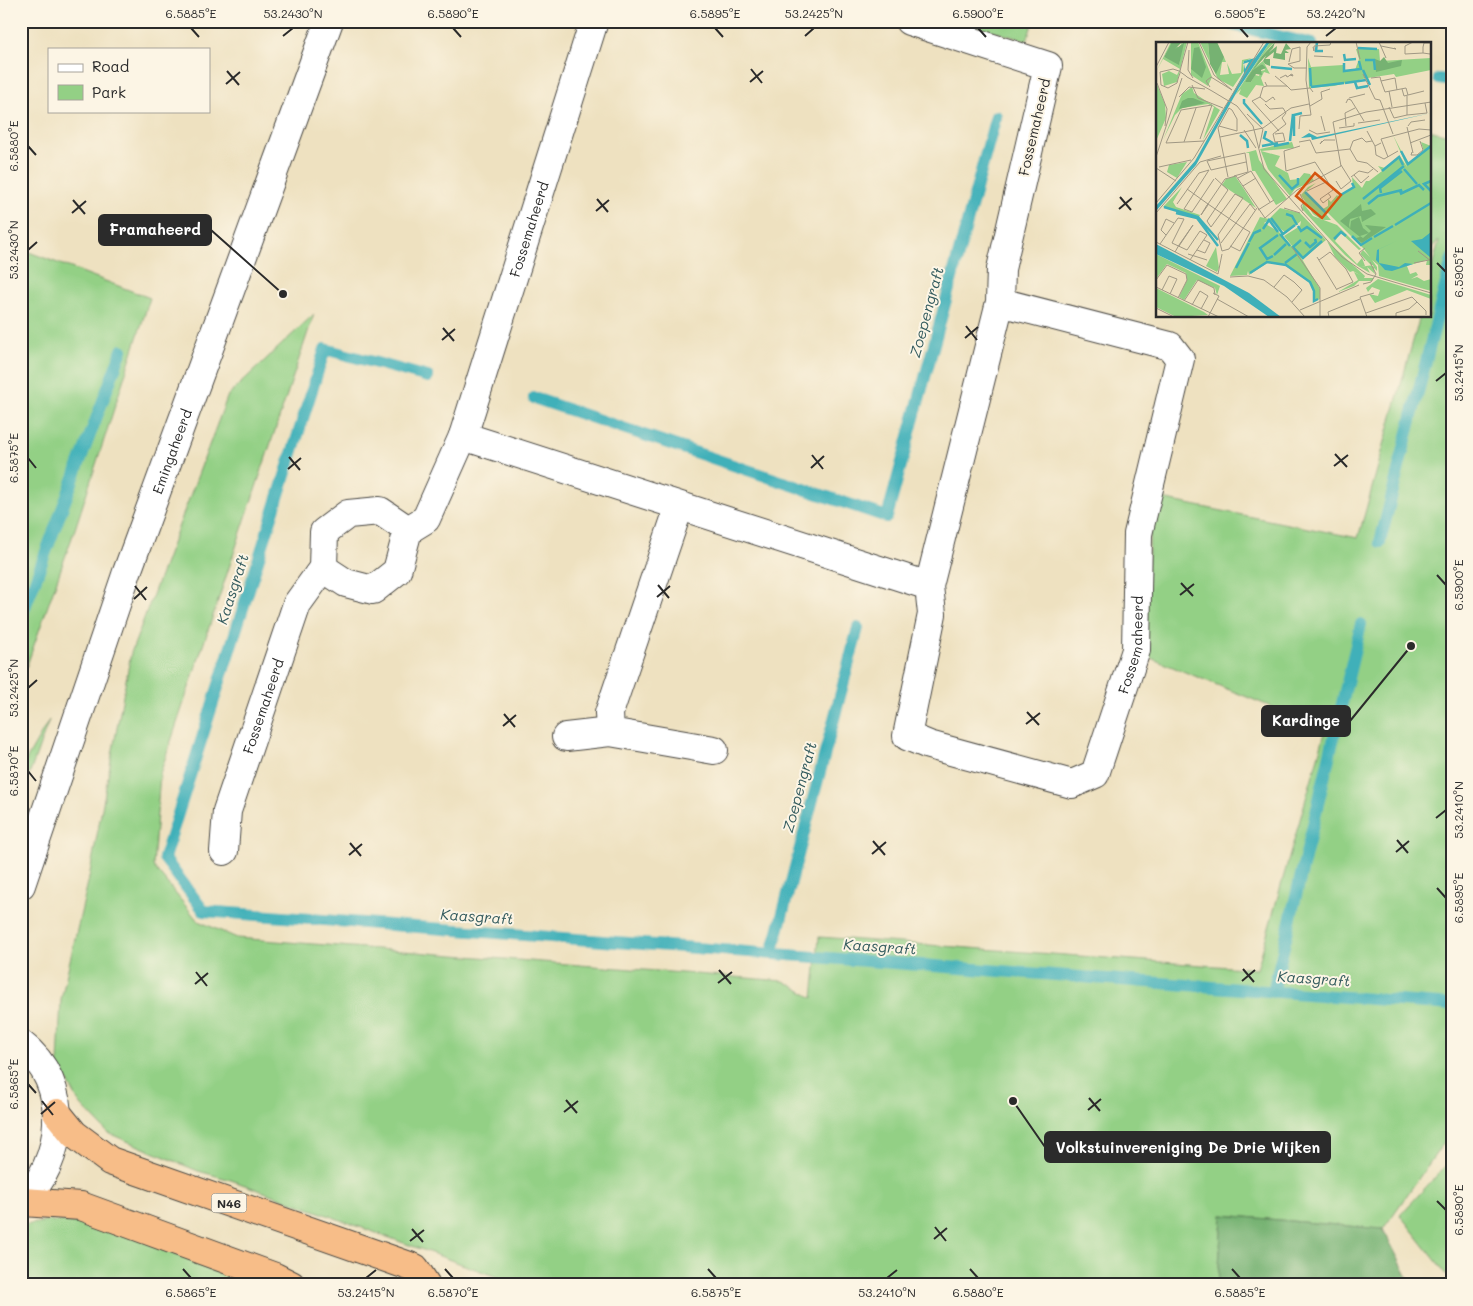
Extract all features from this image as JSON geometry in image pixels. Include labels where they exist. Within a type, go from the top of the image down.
[{"type":"highway","name":"N46","points":[[57,1113],[74,1134],[110,1161],[415,1268],[426,1285]]},
{"type":"highway","points":[[22,1202],[81,1206],[275,1277],[291,1285]]},
{"type":"street","name":"Emingaheerd","points":[[21,885],[127,572],[329,21]]},
{"type":"street","name":"Fossemaheerd","points":[[408,530],[426,519],[463,436],[594,21]]},
{"type":"street","name":"Fossemaheerd","points":[[909,21],[1048,66],[1001,269],[1000,302],[928,586],[932,614],[907,736],[929,745],[1072,784],[1095,774],[1136,650],[1138,534],[1142,510],[1180,359],[1170,346],[1000,302]]},
{"type":"street","points":[[463,436],[928,586]]},
{"type":"street","points":[[610,732],[609,713],[679,507]]},
{"type":"street","points":[[380,511],[408,530],[396,570],[373,590],[346,583],[323,568],[324,532],[348,514],[380,511]]},
{"type":"street","name":"Fossemaheerd","points":[[224,851],[227,812],[297,604],[323,568]]},
{"type":"street","points":[[566,737],[610,732],[714,750]]},
{"type":"street","points":[[21,1043],[40,1065],[50,1084],[58,1126],[55,1147],[48,1167],[22,1202]]},
{"type":"green space","points":[[957,21],[1033,21],[1027,41]]},
{"type":"green space","points":[[1430,130],[1452,136],[1452,1131],[1383,1229],[1222,1215],[1218,1285],[519,1285],[231,1180],[198,1171],[108,1133],[80,1104],[58,1064],[61,999],[89,878],[131,653],[228,395],[314,314],[160,774],[153,866],[198,921],[237,938],[784,981],[813,998],[819,937],[1257,969],[1326,729],[1143,655],[1152,497],[1358,538],[1419,318],[1430,318],[1430,274],[1439,241],[1430,248]]},
{"type":"green space","points":[[21,249],[150,298],[75,529],[21,682]]},
{"type":"green space","points":[[49,720],[21,798],[21,769]]},
{"type":"green space","points":[[1452,1159],[1452,1281],[1400,1215]]},
{"type":"green space","points":[[1222,1215],[1383,1229],[1412,1285],[1218,1285]]},
{"type":"green space","points":[[48,1221],[101,1224],[256,1285],[21,1285],[21,1226]]},
{"type":"waterway","points":[[1216,21],[1304,42]]},
{"type":"waterway","points":[[1439,79],[1452,81]]},
{"type":"waterway","name":"Zoepengraft","points":[[534,398],[887,517],[996,116]]},
{"type":"waterway","points":[[1380,542],[1452,259]]},
{"type":"waterway","name":"Kaasgraft","points":[[428,377],[325,349],[164,858],[204,911],[1452,1005]]},
{"type":"waterway","name":"Kaasgraft","points":[[21,618],[122,350]]},
{"type":"waterway","points":[[1273,992],[1361,624]]},
{"type":"waterway","name":"Zoepengraft","points":[[772,954],[858,628]]},
{"type":"place","name":"Framaheerd","points":[[283,294]]},
{"type":"place","name":"Kardinge","points":[[1411,646]]},
{"type":"place","name":"Volkstuinvereniging De Drie Wijken","points":[[1013,1101]]}]
